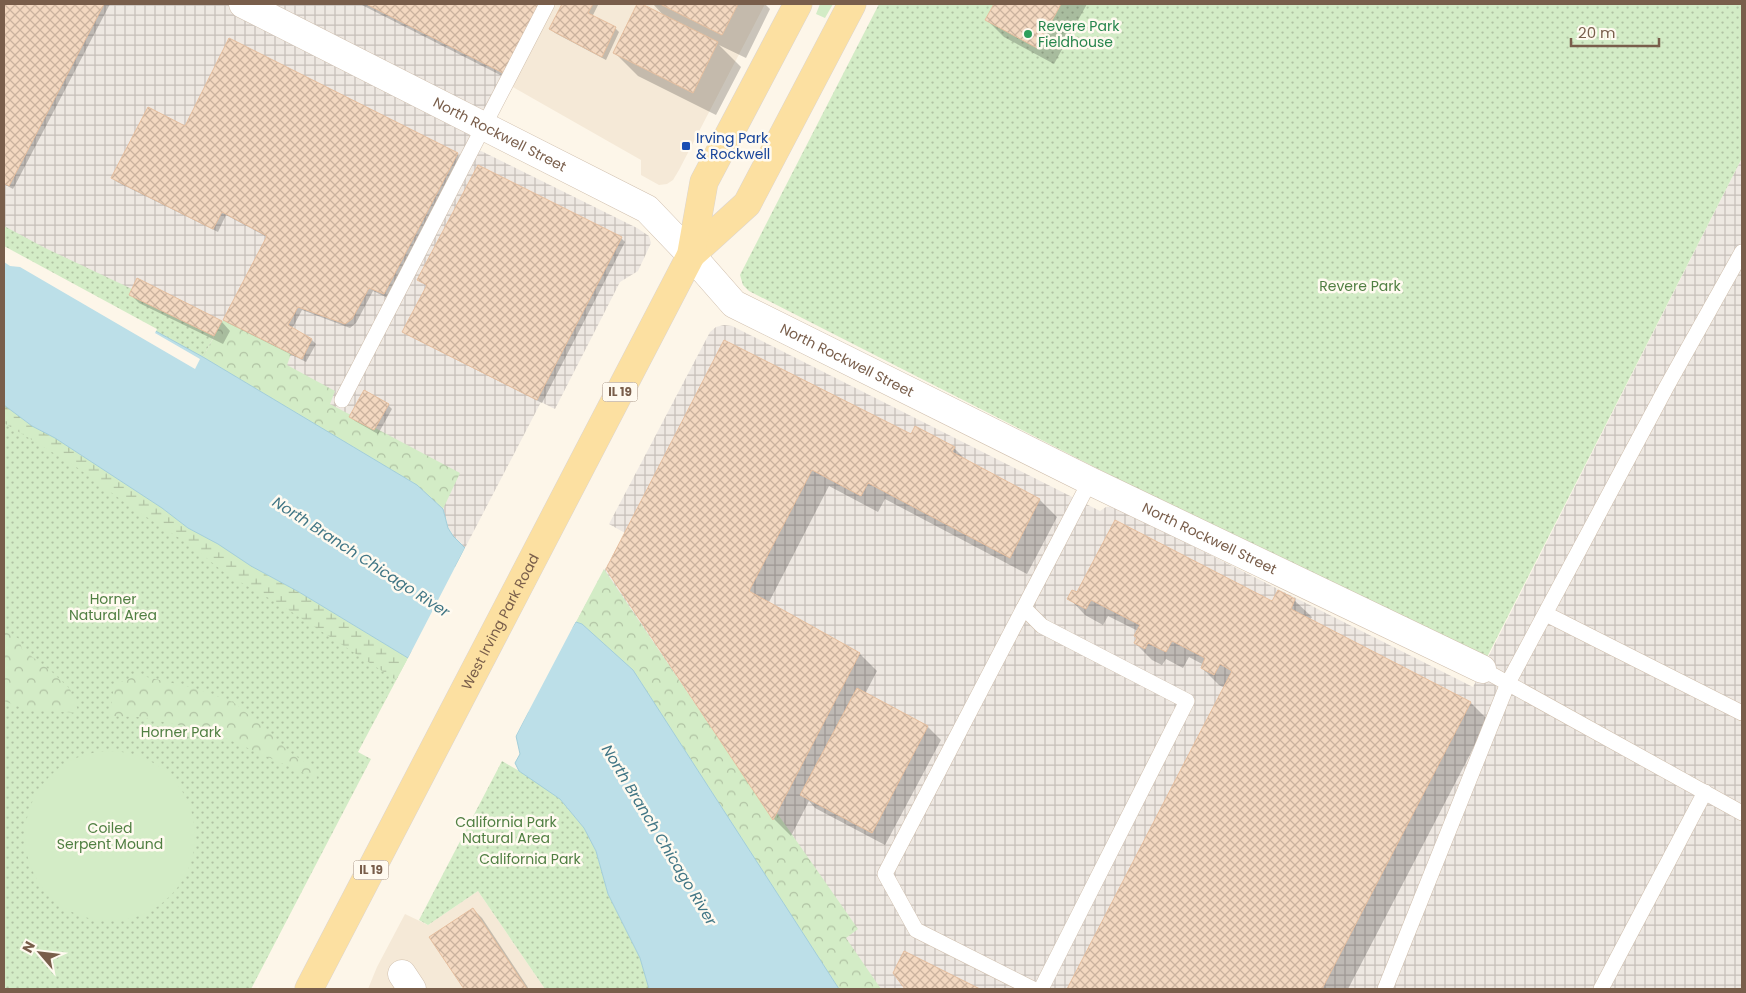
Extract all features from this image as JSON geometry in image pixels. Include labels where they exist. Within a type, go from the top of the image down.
[{"type":"main road","name":"West Irving Park Road","points":[[309,989],[691,255],[704,182],[798,4]]},
{"type":"main road","name":"West Irving Park Road","points":[[691,255],[747,204],[852,4]]},
{"type":"street","name":"North Rockwell Street","points":[[244,4],[647,209],[734,304],[1090,481],[1482,669]]},
{"type":"lane","points":[[342,400],[547,4]]},
{"type":"lane","points":[[1385,989],[1508,683],[1667,386],[1742,252]]},
{"type":"lane","points":[[1034,989],[916,930],[885,874],[1090,481]]},
{"type":"lane","points":[[1024,608],[1042,626],[1187,701],[1041,989]]},
{"type":"lane","points":[[1546,614],[1742,713]]},
{"type":"lane","points":[[1482,669],[1742,813]]},
{"type":"lane","points":[[1601,989],[1705,792]]},
{"type":"shaded area","points":[[4,4],[548,4],[473,147],[637,228],[649,236],[651,243],[638,271],[620,282],[555,409],[541,402],[465,548],[448,528],[443,509],[4,248]]},
{"type":"shaded area","points":[[548,4],[765,4],[679,170],[673,180],[667,184],[659,185],[641,175],[641,160],[506,83]]},
{"type":"shaded area","points":[[1742,158],[1742,989],[839,989],[582,624],[576,622],[625,533],[609,524],[710,332],[716,327],[724,325],[732,326],[1100,511],[1106,507],[1113,506],[1473,687]]},
{"type":"shaded area","points":[[478,891],[545,989],[368,989],[377,967],[405,914],[428,925]]},
{"type":"green space","points":[[820,4],[833,4],[825,18],[816,14]]},
{"type":"green space","name":"Revere Park","points":[[879,4],[1742,4],[1742,158],[1483,665],[749,291],[743,285],[740,275]]},
{"type":"green space","points":[[4,226],[45,248],[132,289],[129,295],[214,336],[203,357],[4,248]]},
{"type":"green space","points":[[223,320],[291,354],[287,365],[335,391],[330,404],[460,473],[443,509],[417,485],[203,357]]},
{"type":"green space","name":"Horner Park","points":[[4,405],[32,426],[55,438],[162,508],[188,528],[408,658],[358,752],[371,759],[251,989],[4,989]]},
{"type":"green space","points":[[4,405],[32,426],[55,438],[162,508],[188,528],[408,658],[396,680],[281,605],[226,574],[193,547],[131,507],[75,466],[4,423]]},
{"type":"green space","points":[[604,569],[773,819],[777,813],[858,929],[846,938],[881,989],[839,989],[633,670],[582,624],[576,622]]},
{"type":"green space","points":[[4,629],[19,639],[22,649],[52,672],[70,689],[79,713],[25,709],[4,701]]},
{"type":"green space","points":[[138,675],[194,688],[233,702],[267,730],[288,751],[315,769],[317,779],[212,732],[139,717],[110,716],[114,685]]},
{"type":"green space","name":"Coiled Serpent Mound","points":[[118,751],[143,757],[164,770],[176,782],[192,811],[195,836],[194,853],[189,869],[176,890],[164,902],[135,918],[102,921],[77,915],[56,902],[44,890],[28,861],[25,828],[31,803],[44,782],[56,770],[85,754]]},
{"type":"green space","name":"California Park","points":[[502,761],[533,779],[560,799],[584,828],[596,851],[608,894],[640,958],[649,989],[545,989],[478,891],[428,925],[419,920]]},
{"type":"water","name":"North Branch Chicago River","points":[[4,248],[203,357],[417,485],[443,509],[448,528],[465,548],[455,567],[572,628],[576,622],[582,624],[633,670],[839,989],[649,989],[640,958],[608,894],[596,851],[584,828],[560,799],[519,771],[515,763],[520,754],[516,736],[528,712],[412,651],[408,658],[188,528],[162,508],[55,438],[32,426],[4,405]]},
{"type":"pier","points":[[4,246],[157,329],[155,333],[200,359],[195,369],[20,267],[10,266],[4,262]]},
{"type":"pier","points":[[466,546],[467,549],[458,566],[572,625],[574,620],[577,619],[514,739],[513,735],[525,714],[412,655],[407,660]]},
{"type":"building","points":[[4,4],[104,4],[9,186],[4,183]]},
{"type":"building","points":[[366,4],[540,4],[505,74]]},
{"type":"building","points":[[562,4],[593,4],[588,13],[616,27],[602,57],[549,29]]},
{"type":"building","points":[[637,4],[642,4],[718,42],[693,93],[613,53]]},
{"type":"building","points":[[660,4],[738,4],[722,35]]},
{"type":"building","name":"Revere Park Fieldhouse","points":[[994,4],[1061,4],[1037,48],[985,20]]},
{"type":"building","points":[[229,38],[458,153],[384,294],[369,288],[352,319],[345,324],[298,307],[288,325],[312,339],[302,359],[223,320],[267,236],[222,212],[213,229],[111,178],[148,107],[185,126]]},
{"type":"building","points":[[478,165],[622,237],[537,400],[402,332],[427,285],[417,280]]},
{"type":"building","points":[[137,278],[222,321],[214,336],[129,295]]},
{"type":"building","points":[[724,340],[911,434],[915,426],[955,447],[952,452],[1040,499],[1010,558],[868,483],[861,496],[812,470],[749,591],[860,653],[773,820],[606,569]]},
{"type":"building","points":[[364,390],[389,404],[374,430],[349,417]]},
{"type":"building","points":[[1115,520],[1272,601],[1278,590],[1295,599],[1291,609],[1471,702],[1322,989],[1067,989],[1232,671],[1220,664],[1214,675],[1201,668],[1205,658],[1172,641],[1166,652],[1148,643],[1145,649],[1134,643],[1137,638],[1134,636],[1140,625],[1091,600],[1086,609],[1067,599],[1072,590],[1077,592]]},
{"type":"building","points":[[857,688],[928,726],[872,833],[800,795]]},
{"type":"building","points":[[473,908],[527,989],[464,989],[429,937]]},
{"type":"building","points":[[904,951],[980,989],[905,989],[893,973]]},
{"type":"place","name":"Revere Park Fieldhouse","points":[[1028,34]]},
{"type":"place","name":"Irving Park & Rockwell","points":[[686,146]]},
{"type":"park label","name":"Horner Natural Area","points":[[113,608]]},
{"type":"park label","name":"California Park Natural Area","points":[[506,830]]}]
